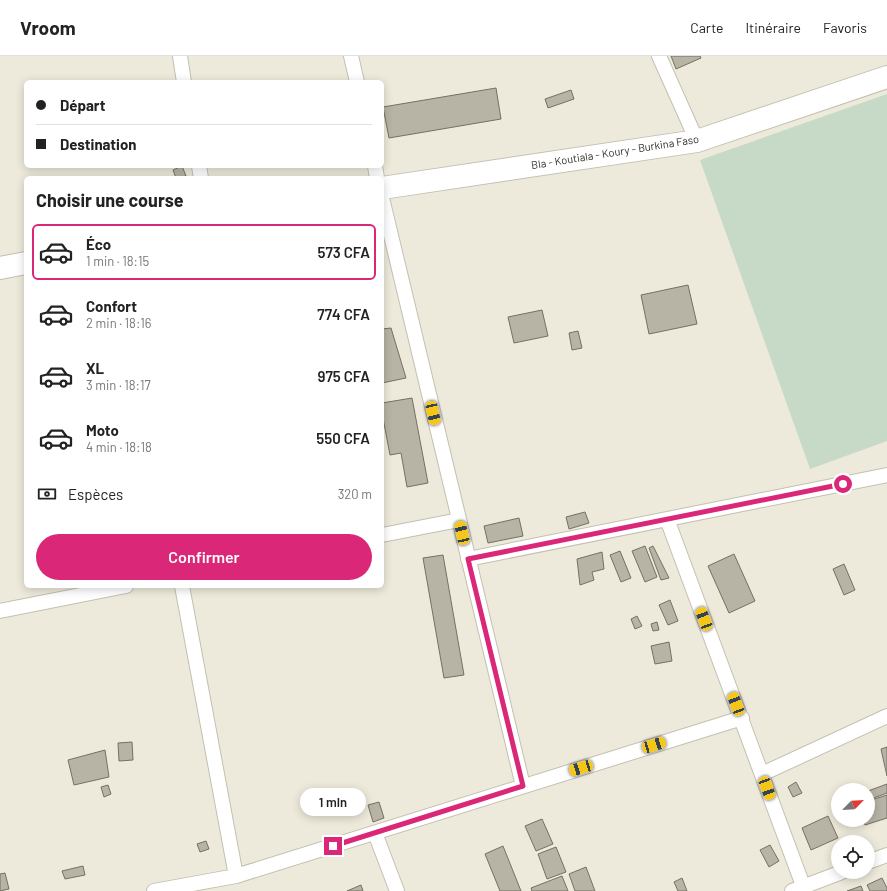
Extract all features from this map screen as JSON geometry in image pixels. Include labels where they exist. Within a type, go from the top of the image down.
[{"type":"main road","name":"Bla - Koutiala - Koury - Burkina Faso","points":[[384,188],[697,141],[887,77]]},
{"type":"main road","points":[[0,268],[24,263]]},
{"type":"street","points":[[180,56],[184,80]]},
{"type":"street","points":[[351,56],[357,80]]},
{"type":"street","points":[[659,56],[697,141]]},
{"type":"street","points":[[384,206],[523,786]]},
{"type":"street","points":[[468,559],[887,475]]},
{"type":"street","points":[[666,519],[742,718],[800,890],[831,877]]},
{"type":"street","points":[[384,535],[459,520]]},
{"type":"street","points":[[0,611],[116,588]]},
{"type":"street","points":[[182,588],[236,876]]},
{"type":"street","points":[[762,774],[887,716]]},
{"type":"street","points":[[154,891],[236,876],[742,718]]},
{"type":"street","points":[[375,833],[397,891]]},
{"type":"street","points":[[875,859],[887,855]]},
{"type":"green space","points":[[887,94],[887,441],[810,469],[700,160]]},
{"type":"building","points":[[671,56],[700,56],[701,58],[676,69]]},
{"type":"building","points":[[496,88],[501,119],[389,138],[384,107]]},
{"type":"building","points":[[571,90],[574,99],[548,108],[545,99]]},
{"type":"building","points":[[183,168],[186,176],[175,176],[173,170]]},
{"type":"building","points":[[688,285],[697,324],[649,334],[641,295]]},
{"type":"building","points":[[542,310],[548,336],[514,343],[508,317]]},
{"type":"building","points":[[391,328],[406,378],[384,383],[384,329]]},
{"type":"building","points":[[578,331],[582,348],[572,350],[569,333]]},
{"type":"building","points":[[412,398],[428,483],[407,487],[401,453],[390,455],[384,424],[384,403]]},
{"type":"building","points":[[585,512],[589,523],[569,529],[566,517]]},
{"type":"building","points":[[519,518],[523,536],[488,543],[484,526]]},
{"type":"building","points":[[645,546],[657,577],[645,582],[632,551]]},
{"type":"building","points":[[653,546],[669,578],[661,580],[649,548]]},
{"type":"building","points":[[620,551],[631,578],[621,582],[610,555]]},
{"type":"building","points":[[602,552],[604,569],[592,572],[594,580],[580,585],[577,559]]},
{"type":"building","points":[[734,554],[755,601],[729,613],[708,566]]},
{"type":"building","points":[[443,555],[464,675],[444,678],[423,558]]},
{"type":"building","points":[[844,564],[855,590],[844,595],[833,569]]},
{"type":"building","points":[[670,600],[678,621],[668,625],[659,605]]},
{"type":"building","points":[[637,616],[642,626],[635,629],[631,619]]},
{"type":"building","points":[[657,622],[659,630],[653,631],[651,624]]},
{"type":"building","points":[[669,642],[672,661],[655,664],[651,646]]},
{"type":"building","points":[[132,742],[133,760],[119,761],[118,743]]},
{"type":"building","points":[[887,747],[887,776],[881,749]]},
{"type":"building","points":[[105,750],[109,777],[74,785],[68,760]]},
{"type":"building","points":[[796,782],[802,793],[793,797],[788,787]]},
{"type":"building","points":[[887,784],[887,793],[875,798],[875,788]]},
{"type":"building","points":[[108,785],[111,794],[104,797],[101,787]]},
{"type":"building","points":[[887,795],[887,818],[875,822],[875,799]]},
{"type":"building","points":[[379,802],[384,818],[373,822],[368,805]]},
{"type":"building","points":[[828,816],[831,827],[833,827],[837,835],[831,835],[831,841],[811,850],[802,828]]},
{"type":"building","points":[[542,819],[553,844],[536,851],[525,826]]},
{"type":"building","points":[[206,841],[209,849],[200,852],[197,844]]},
{"type":"building","points":[[770,845],[779,861],[769,867],[760,850]]},
{"type":"building","points":[[503,846],[521,891],[500,891],[485,854]]},
{"type":"building","points":[[556,847],[566,872],[547,879],[538,854]]},
{"type":"building","points":[[83,866],[85,875],[65,879],[62,871]]},
{"type":"building","points":[[586,867],[595,891],[575,891],[569,874]]},
{"type":"building","points":[[5,873],[9,889],[0,891],[0,874]]},
{"type":"building","points":[[562,876],[568,891],[532,891],[531,888]]},
{"type":"building","points":[[682,878],[687,891],[678,891],[674,882]]},
{"type":"building","points":[[882,878],[887,891],[870,891],[867,885]]},
{"type":"building","points":[[361,885],[363,891],[347,891]]},
{"type":"building","points":[[861,886],[863,891],[847,891]]},
{"type":"route","points":[[333,846],[523,786],[468,559],[843,484]]}]
